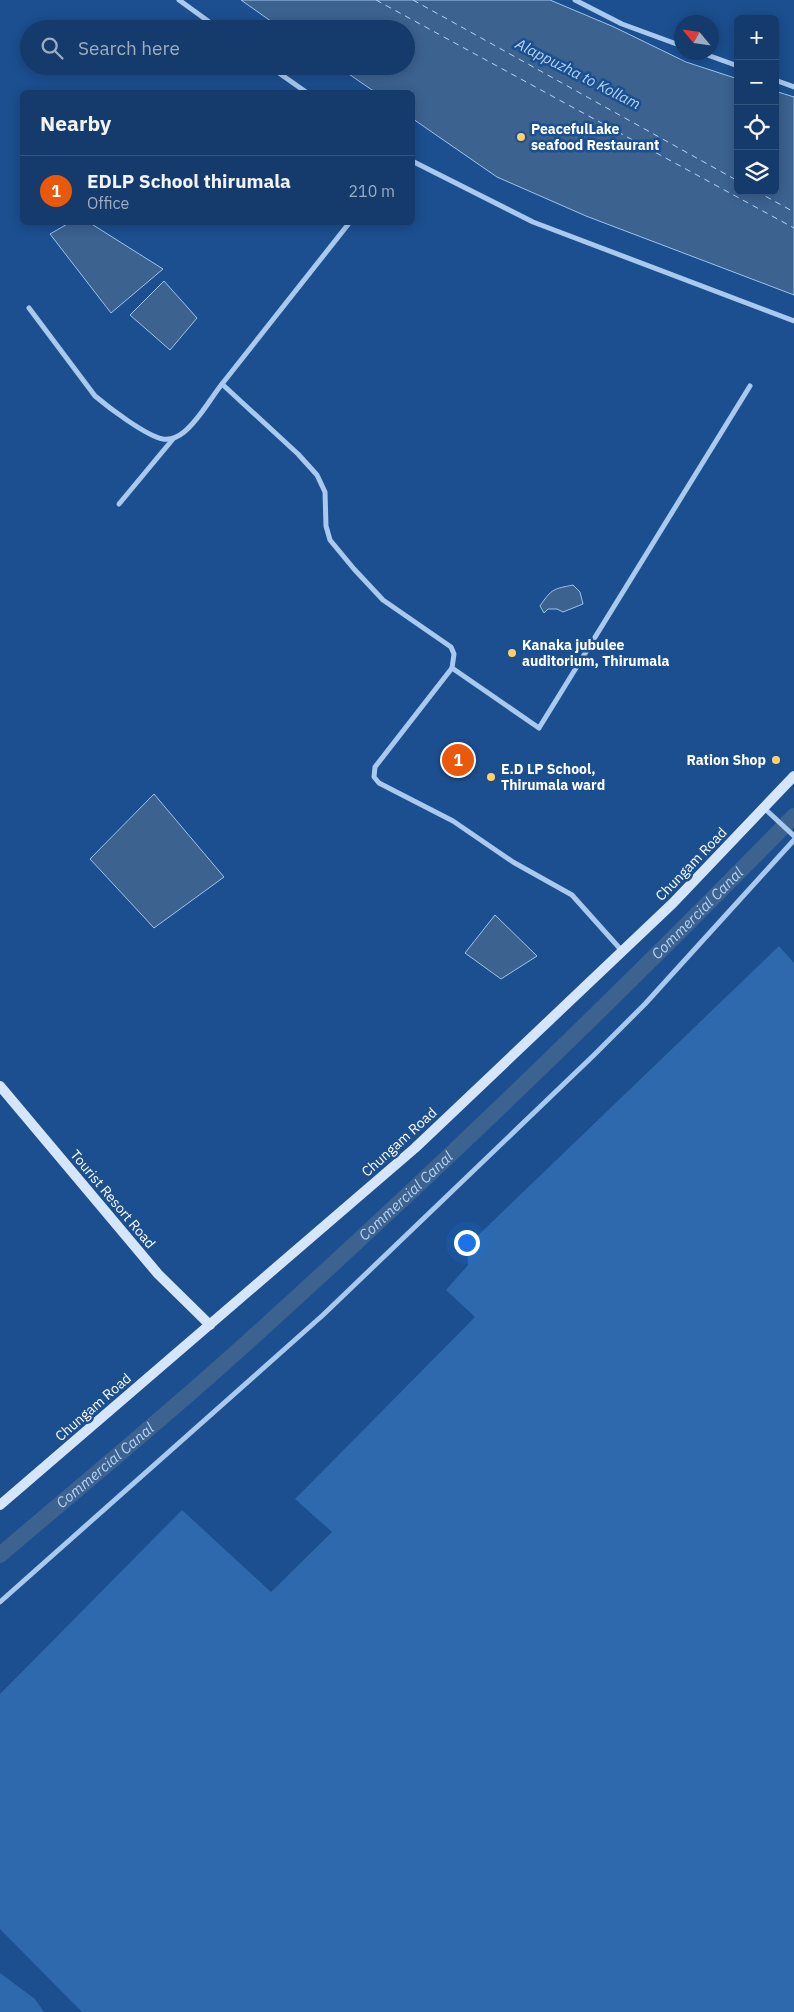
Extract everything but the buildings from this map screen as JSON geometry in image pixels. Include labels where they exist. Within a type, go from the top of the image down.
[{"type":"main road","name":"Chungam Road","points":[[0,1505],[415,1148],[673,903],[794,776]]},
{"type":"main road","name":"Tourist Resort Road","points":[[0,1086],[158,1274],[210,1325]]},
{"type":"street","points":[[179,0],[207,20]]},
{"type":"street","points":[[575,0],[622,24],[674,43]]},
{"type":"street","points":[[719,59],[734,65]]},
{"type":"street","points":[[282,75],[303,90]]},
{"type":"street","points":[[779,81],[794,87]]},
{"type":"street","points":[[415,162],[533,222],[794,321]]},
{"type":"street","points":[[119,504],[173,438],[184,432],[348,225]]},
{"type":"street","points":[[29,308],[95,396],[152,435],[163,439],[173,438]]},
{"type":"street","points":[[222,384],[298,454],[317,475],[325,492],[326,526],[330,540],[383,600],[451,647],[454,654],[452,668],[375,767],[374,777],[379,784],[453,821],[513,862],[572,895],[623,952]]},
{"type":"street","points":[[452,668],[539,728],[750,386]]},
{"type":"street","points":[[0,1602],[323,1315],[645,1004],[794,838],[764,808]]},
{"type":"shaded area","points":[[779,946],[794,963],[794,2012],[82,2012],[0,1929],[0,1694],[182,1510],[271,1592],[332,1532],[295,1499],[475,1317],[446,1290],[468,1265],[467,1246]]},
{"type":"shaded area","points":[[0,1973],[35,1999],[44,2012],[0,2012]]},
{"type":"water","name":"Alappuzha to Kollam","points":[[241,0],[550,0],[614,27],[674,56],[674,60],[682,60],[734,78],[734,195],[779,195],[779,92],[794,97],[794,295],[586,216],[497,177],[415,120],[415,90],[372,90],[350,75],[415,75],[415,20],[269,20]]},
{"type":"water","points":[[66,225],[93,225],[163,269],[111,313],[50,234]]},
{"type":"water","points":[[164,281],[197,318],[170,350],[130,315]]},
{"type":"water","points":[[573,585],[580,592],[583,604],[563,612],[557,609],[548,609],[544,613],[540,606],[551,592]]},
{"type":"water","points":[[154,794],[224,877],[154,928],[90,859]]},
{"type":"water","points":[[495,915],[537,956],[501,979],[465,953]]},
{"type":"waterway","name":"Commercial Canal","points":[[0,1555],[221,1366],[391,1211],[595,1016],[794,816]]},
{"type":"ferry route","points":[[376,0],[413,20]]},
{"type":"ferry route","points":[[413,0],[734,179]]},
{"type":"ferry route","points":[[415,21],[794,228]]},
{"type":"ferry route","points":[[763,195],[794,212]]},
{"type":"place","name":"PeacefulLake seafood Restaurant","points":[[521,137]]},
{"type":"place","name":"Kanaka jubulee auditorium, Thirumala","points":[[512,653]]},
{"type":"place","name":"EDLP School thirumala","points":[[458,760]]},
{"type":"place","name":"Ration Shop","points":[[776,760]]},
{"type":"place","name":"E.D LP School, Thirumala ward","points":[[491,777]]}]
